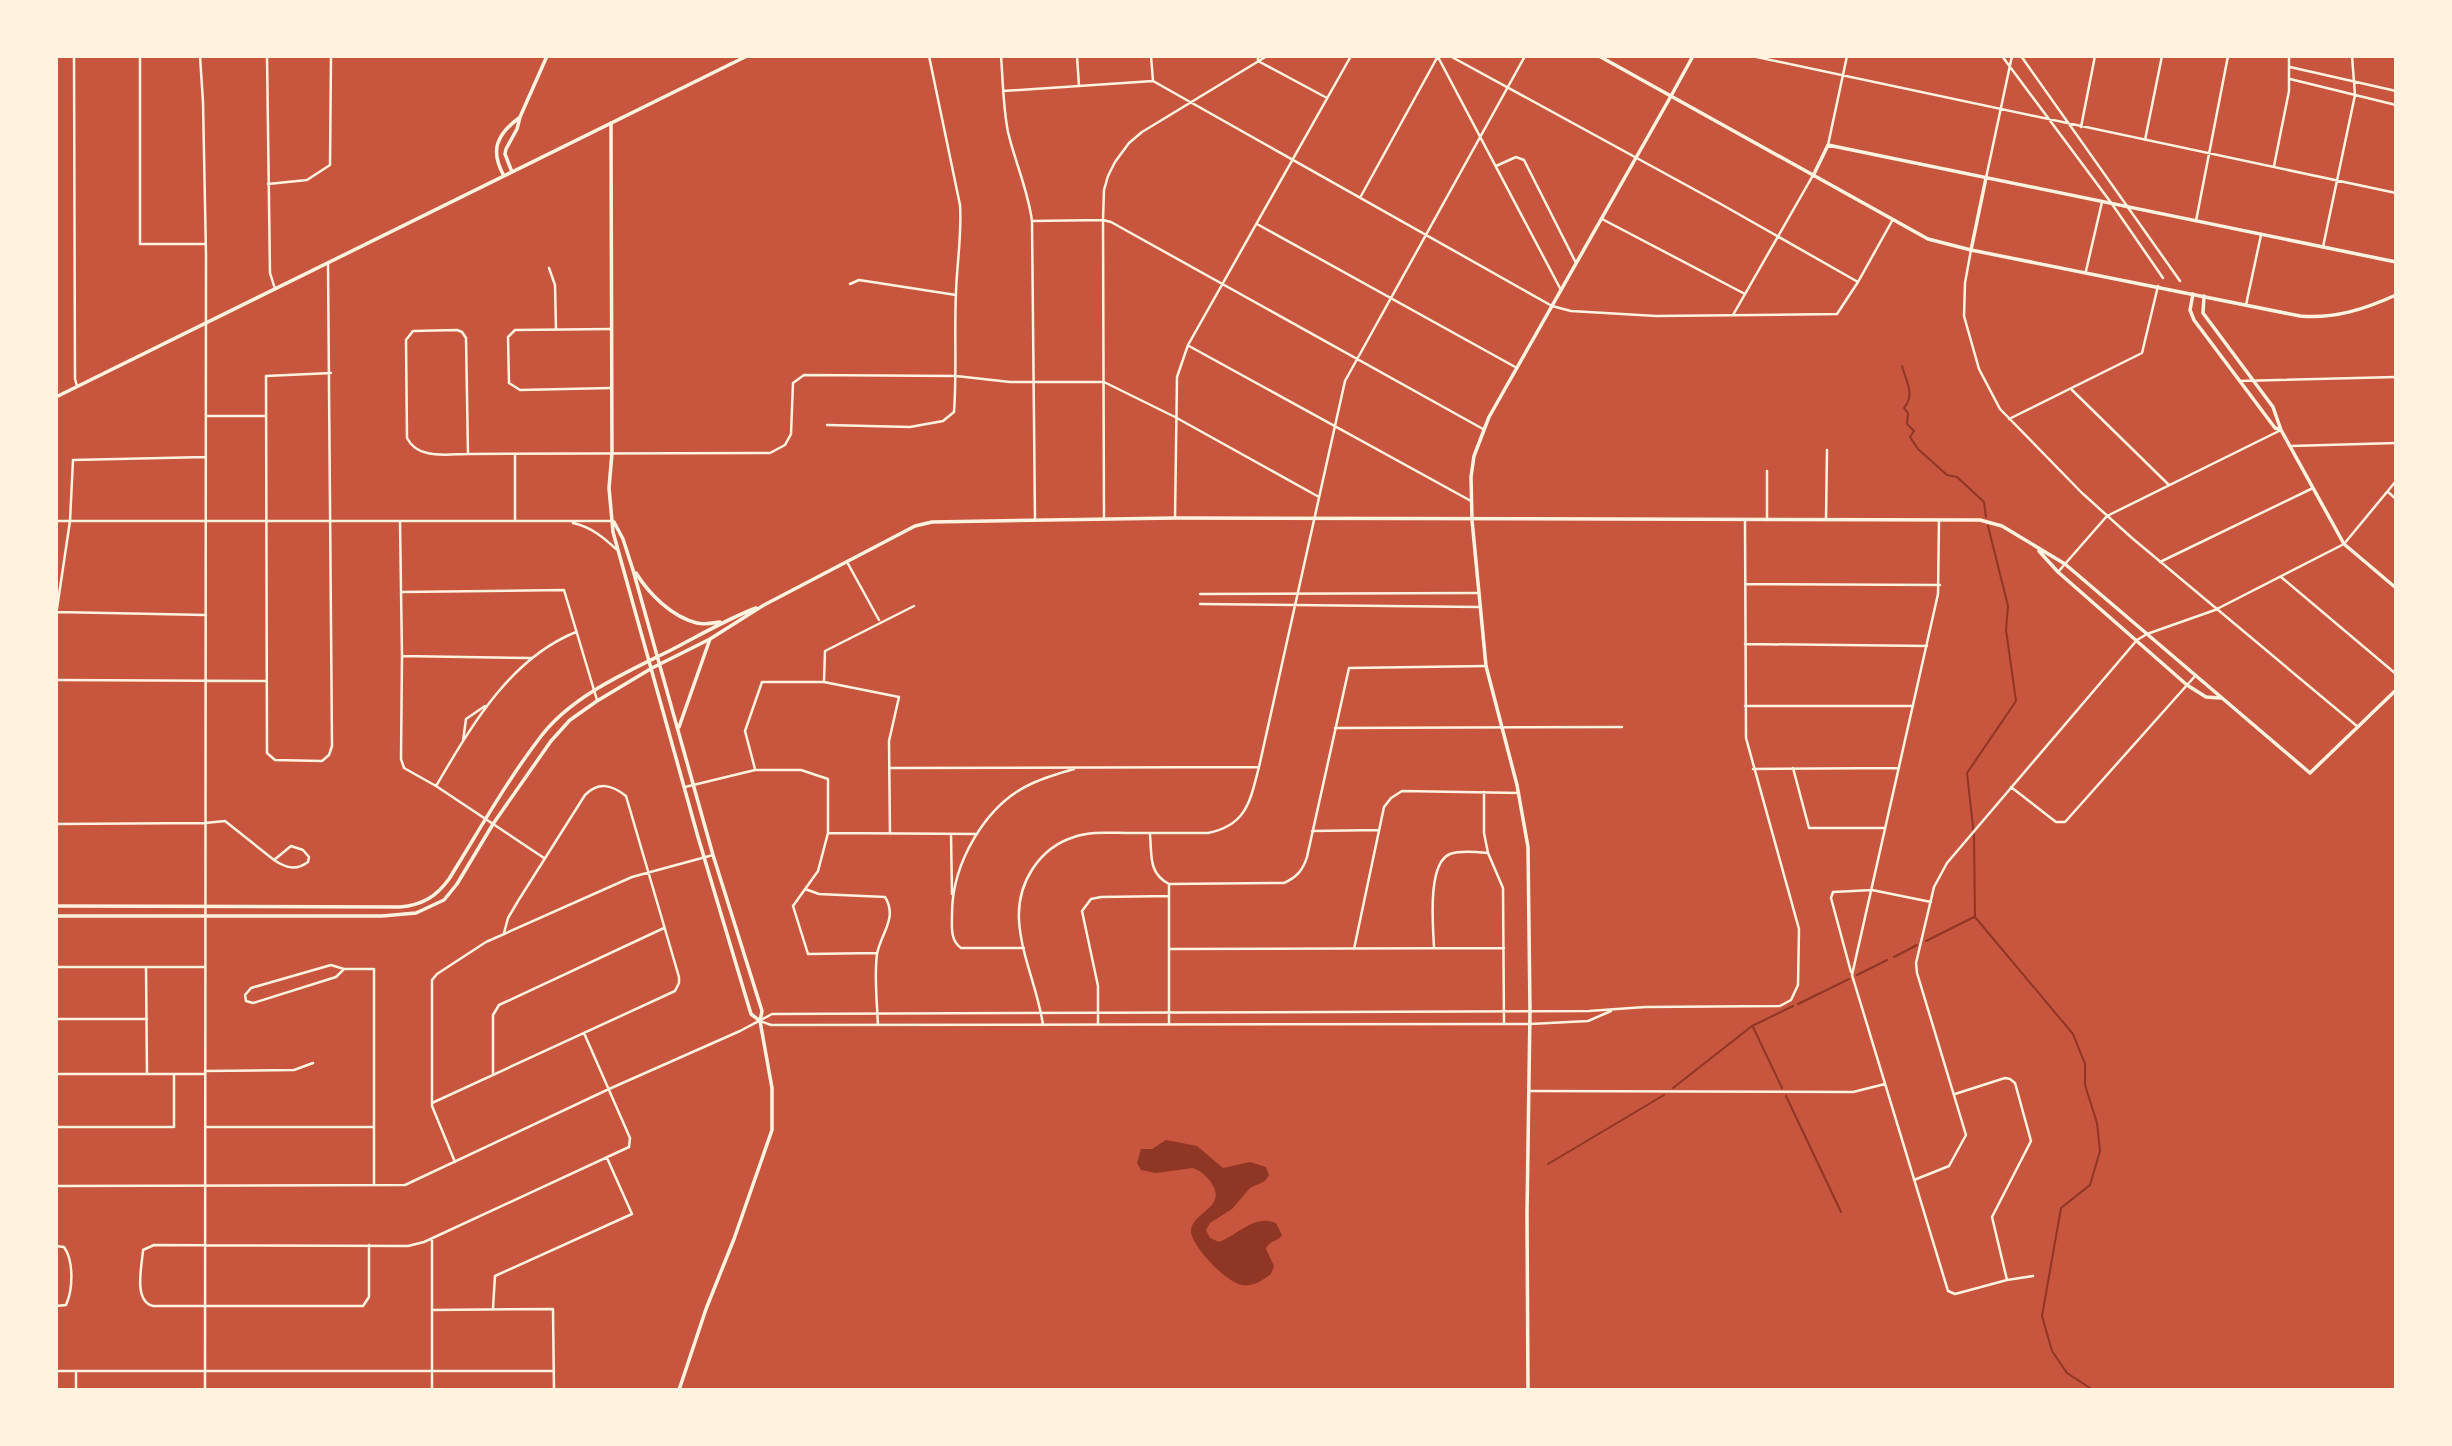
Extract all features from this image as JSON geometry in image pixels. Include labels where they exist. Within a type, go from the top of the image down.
[{"type":"street","points":[[74,56],[77,386]]},
{"type":"street","points":[[140,56],[140,244],[205,244]]},
{"type":"street","points":[[200,56],[206,324],[205,1390]]},
{"type":"street","points":[[268,56],[270,272],[275,289]]},
{"type":"street","points":[[268,184],[307,180],[330,165],[331,56]]},
{"type":"street","points":[[56,397],[747,56]]},
{"type":"street","points":[[827,425],[910,427],[943,421],[954,412],[956,295],[962,228],[960,205],[929,56]]},
{"type":"street","points":[[1002,56],[1003,91],[1009,134],[1028,196],[1032,221],[1035,520]]},
{"type":"street","points":[[1077,56],[1079,86]]},
{"type":"street","points":[[1151,56],[1153,81]]},
{"type":"street","points":[[1258,56],[1258,61]]},
{"type":"street","points":[[1104,519],[1104,190],[1122,150],[1142,132],[1267,56]]},
{"type":"street","points":[[1175,519],[1177,377],[1188,345],[1350,56]]},
{"type":"street","points":[[1438,56],[1561,290]]},
{"type":"street","points":[[1361,196],[1438,56]]},
{"type":"street","points":[[1450,56],[1858,282]]},
{"type":"street","points":[[1043,1024],[1019,918],[1021,894],[1029,874],[1043,856],[1064,841],[1088,833],[1209,833],[1228,827],[1247,808],[1259,767],[1345,381],[1525,56]]},
{"type":"street","points":[[1600,56],[1812,177],[1928,239],[2300,316],[2320,317],[2354,311],[2396,295]]},
{"type":"street","points":[[1528,1390],[1528,847],[1519,793],[1486,666],[1472,520],[1474,456],[1483,429],[1693,56]]},
{"type":"street","points":[[1752,56],[2396,193]]},
{"type":"street","points":[[1733,314],[1828,145],[1847,56]]},
{"type":"street","points":[[2003,56],[2163,278]]},
{"type":"street","points":[[2012,56],[1965,283],[1964,316],[1979,369],[2000,409],[2107,516],[2215,610],[2358,727]]},
{"type":"street","points":[[2021,56],[2180,281]]},
{"type":"street","points":[[2081,127],[2095,56]]},
{"type":"street","points":[[2145,140],[2162,56]]},
{"type":"street","points":[[2196,221],[2228,56]]},
{"type":"street","points":[[2274,166],[2290,79],[2289,56]]},
{"type":"street","points":[[2323,247],[2355,95],[2352,56]]},
{"type":"street","points":[[512,172],[505,154],[547,58]]},
{"type":"street","points":[[1258,61],[1327,99]]},
{"type":"street","points":[[2290,67],[2396,91]]},
{"type":"street","points":[[2290,79],[2396,104]]},
{"type":"street","points":[[1003,91],[1153,81],[1552,306],[1571,311],[1656,316],[1837,314],[1892,221]]},
{"type":"street","points":[[504,176],[496,160],[496,146],[511,124],[520,117]]},
{"type":"street","points":[[611,123],[612,453],[609,488],[616,550],[751,1014],[771,1025],[1530,1024],[1587,1021],[1614,1010]]},
{"type":"street","points":[[1828,145],[2396,262]]},
{"type":"street","points":[[1496,166],[1516,157],[1524,160],[1576,263]]},
{"type":"street","points":[[2086,271],[2102,202]]},
{"type":"street","points":[[1602,219],[1745,294]]},
{"type":"street","points":[[1032,221],[1111,222],[1483,429]]},
{"type":"street","points":[[1257,224],[1517,368]]},
{"type":"street","points":[[2246,305],[2261,235]]},
{"type":"street","points":[[328,264],[331,373],[332,746],[329,755],[322,761],[275,760],[267,753],[266,376],[331,373]]},
{"type":"street","points":[[549,268],[555,285],[556,329]]},
{"type":"street","points":[[850,284],[859,280],[956,295]]},
{"type":"street","points":[[2010,419],[2142,353],[2158,286]]},
{"type":"street","points":[[2193,294],[2190,310],[2194,320],[2275,428],[2281,430]]},
{"type":"street","points":[[2204,296],[2203,313],[2273,407],[2281,430],[2344,544],[2396,588]]},
{"type":"street","points":[[611,329],[521,330],[508,337],[509,383],[520,390],[611,388]]},
{"type":"street","points":[[468,454],[466,338],[457,330],[414,331],[406,340],[407,438],[414,448],[422,453],[468,454],[515,454],[770,453],[785,445],[791,434],[793,383],[804,375],[956,376],[1034,382],[1104,382],[1175,417],[1319,497]]},
{"type":"street","points":[[1188,345],[1471,501]]},
{"type":"street","points":[[2239,381],[2396,377]]},
{"type":"street","points":[[2071,389],[2169,485]]},
{"type":"street","points":[[206,416],[265,416]]},
{"type":"street","points":[[2058,572],[2107,516],[2281,430]]},
{"type":"street","points":[[2290,446],[2396,443]]},
{"type":"street","points":[[1826,520],[1827,450]]},
{"type":"street","points":[[515,454],[515,522]]},
{"type":"street","points":[[206,457],[73,460],[70,521],[56,614],[206,615]]},
{"type":"street","points":[[1766,471],[1768,520]]},
{"type":"street","points":[[1914,1180],[1949,1166],[1966,1135],[1916,963],[1940,873],[2137,640],[2215,610],[2344,544],[2395,483]]},
{"type":"street","points":[[2160,562],[2313,488]]},
{"type":"street","points":[[2388,492],[2396,499]]},
{"type":"street","points":[[56,916],[400,916],[428,909],[444,900],[457,884],[493,824],[551,740],[570,720],[652,668],[710,639],[764,605],[915,526],[932,522],[1104,519],[1980,520],[2002,526],[2065,564],[2309,773],[2396,690]]},
{"type":"street","points":[[56,1186],[405,1185],[772,1014],[1530,1011],[1770,1007],[1786,1004],[1796,993],[1799,978],[1798,929],[1746,738],[1745,520]]},
{"type":"street","points":[[1852,975],[1940,585],[1939,520]]},
{"type":"street","points":[[56,521],[614,522]]},
{"type":"street","points":[[400,522],[401,759],[404,768],[436,786],[544,858]]},
{"type":"street","points":[[567,522],[589,528],[603,536],[616,550]]},
{"type":"street","points":[[614,522],[624,539],[713,855],[762,1011],[760,1021],[772,1088],[772,1130],[734,1239],[706,1308],[679,1390]]},
{"type":"street","points":[[2035,547],[2058,572],[2187,685],[2206,697],[2220,698]]},
{"type":"street","points":[[847,562],[880,621]]},
{"type":"street","points":[[633,570],[659,601],[685,619],[701,624],[722,622]]},
{"type":"street","points":[[2281,577],[2396,674]]},
{"type":"street","points":[[1745,584],[1940,585]]},
{"type":"street","points":[[402,592],[564,590],[597,701]]},
{"type":"street","points":[[1200,594],[1479,593]]},
{"type":"street","points":[[1200,604],[1480,607]]},
{"type":"street","points":[[56,906],[400,907],[426,901],[440,891],[542,734],[563,713],[593,692],[722,622],[764,605]]},
{"type":"street","points":[[824,682],[825,651],[914,606]]},
{"type":"street","points":[[436,786],[488,704],[506,681],[564,637],[576,632]]},
{"type":"street","points":[[679,729],[710,639]]},
{"type":"street","points":[[1745,644],[1927,646]]},
{"type":"street","points":[[402,656],[534,658]]},
{"type":"street","points":[[1150,833],[1151,861],[1159,878],[1169,884],[1284,883],[1292,880],[1302,870],[1349,668],[1486,666]]},
{"type":"street","points":[[2011,787],[2056,822],[2065,822],[2196,676]]},
{"type":"street","points":[[56,680],[267,681]]},
{"type":"street","points":[[755,770],[745,731],[762,682],[824,682],[899,697],[889,741],[890,834]]},
{"type":"street","points":[[463,743],[466,719],[488,704]]},
{"type":"street","points":[[1745,706],[1913,706]]},
{"type":"street","points":[[1335,728],[1622,727]]},
{"type":"street","points":[[952,901],[961,866],[977,834],[1006,801],[1031,784],[1077,767]]},
{"type":"street","points":[[890,768],[1259,767]]},
{"type":"street","points":[[1793,768],[1810,828],[1885,828]]},
{"type":"street","points":[[1753,769],[1899,768]]},
{"type":"street","points":[[685,787],[755,770],[801,771],[828,779],[828,833],[818,871],[793,906],[808,954],[877,953]]},
{"type":"street","points":[[432,1103],[674,991],[679,977],[626,796],[608,786],[600,785],[585,795],[508,918],[503,933]]},
{"type":"street","points":[[1354,948],[1384,807],[1391,798],[1402,791],[1519,793]]},
{"type":"street","points":[[1484,792],[1484,833],[1488,853],[1503,888],[1504,1024]]},
{"type":"street","points":[[56,824],[225,821],[274,860],[283,866],[296,868],[308,862],[309,857],[303,850],[291,846],[274,860]]},
{"type":"street","points":[[1312,831],[1380,830]]},
{"type":"street","points":[[828,833],[977,834]]},
{"type":"street","points":[[951,834],[952,934],[955,943],[961,948],[1024,948]]},
{"type":"street","points":[[1434,948],[1433,899],[1440,863],[1450,855],[1488,853]]},
{"type":"street","points":[[455,1162],[432,1103],[432,980],[437,974],[503,933],[632,877],[713,855]]},
{"type":"street","points":[[1168,1024],[1169,884]]},
{"type":"street","points":[[805,889],[820,894],[885,897],[891,906],[890,918],[877,953],[878,1025]]},
{"type":"street","points":[[1931,902],[1872,890],[1833,892],[1831,898],[1948,1290],[1955,1294],[2033,1276]]},
{"type":"street","points":[[1098,1024],[1098,986],[1082,911],[1091,899],[1101,897],[1169,896]]},
{"type":"street","points":[[400,907],[400,916]]},
{"type":"street","points":[[493,1074],[494,1015],[499,1005],[664,928]]},
{"type":"street","points":[[1169,949],[1504,948]]},
{"type":"street","points":[[344,969],[336,977],[253,1003],[245,998],[246,992],[251,988],[331,965],[344,969],[373,969],[374,1185]]},
{"type":"street","points":[[56,967],[205,967]]},
{"type":"street","points":[[146,967],[147,1074]]},
{"type":"street","points":[[56,1020],[147,1019]]},
{"type":"street","points":[[369,1245],[369,1297],[363,1306],[153,1307],[147,1305],[141,1296],[143,1250],[154,1245],[205,1244],[369,1245],[408,1246],[432,1240],[629,1147],[631,1143],[584,1033]]},
{"type":"street","points":[[56,1074],[294,1070],[313,1063]]},
{"type":"street","points":[[56,1128],[174,1127],[174,1074]]},
{"type":"street","points":[[1955,1094],[2005,1078],[2015,1083],[2031,1141],[1992,1217],[2007,1280]]},
{"type":"street","points":[[1530,1091],[1853,1092],[1885,1084]]},
{"type":"street","points":[[205,1127],[373,1127]]},
{"type":"street","points":[[493,1308],[495,1276],[632,1214],[607,1158]]},
{"type":"street","points":[[432,1240],[432,1390]]},
{"type":"street","points":[[56,1246],[64,1247],[70,1255],[70,1296],[66,1306],[56,1306]]},
{"type":"street","points":[[432,1310],[553,1309],[554,1390]]},
{"type":"street","points":[[56,1371],[554,1371]]},
{"type":"street","points":[[76,1371],[76,1390]]},
{"type":"shaded area","points":[[1166,1140],[1197,1146],[1223,1168],[1250,1162],[1266,1167],[1269,1175],[1265,1181],[1250,1188],[1232,1209],[1210,1223],[1206,1230],[1210,1238],[1219,1242],[1253,1223],[1276,1223],[1282,1235],[1266,1249],[1274,1266],[1271,1274],[1254,1284],[1242,1285],[1219,1271],[1203,1254],[1191,1231],[1197,1219],[1213,1204],[1215,1190],[1210,1181],[1203,1173],[1193,1168],[1156,1173],[1141,1170],[1137,1163],[1141,1149],[1152,1149]]},
{"type":"waterway","points":[[1902,366],[1910,393],[1904,408],[1908,413],[1907,424],[1914,431],[1910,437],[1918,449],[1947,475],[1957,477],[1984,502],[1986,517]]},
{"type":"waterway","points":[[1988,526],[2008,606],[2006,630],[2016,701],[1967,773],[1974,836],[1975,917],[2073,1034],[2085,1064],[2085,1085],[2097,1123],[2100,1151],[2090,1185],[2061,1208],[2042,1316],[2052,1351],[2067,1373],[2093,1390]]},
{"type":"waterway","points":[[1926,941],[1974,917]]},
{"type":"waterway","points":[[1894,957],[1917,945]]},
{"type":"waterway","points":[[1857,975],[1887,960]]},
{"type":"waterway","points":[[1798,1004],[1849,979]]},
{"type":"waterway","points":[[1673,1088],[1752,1026],[1793,1006]]},
{"type":"waterway","points":[[1753,1027],[1782,1088]]},
{"type":"waterway","points":[[1548,1164],[1664,1095]]},
{"type":"waterway","points":[[1786,1096],[1841,1212]]}]
